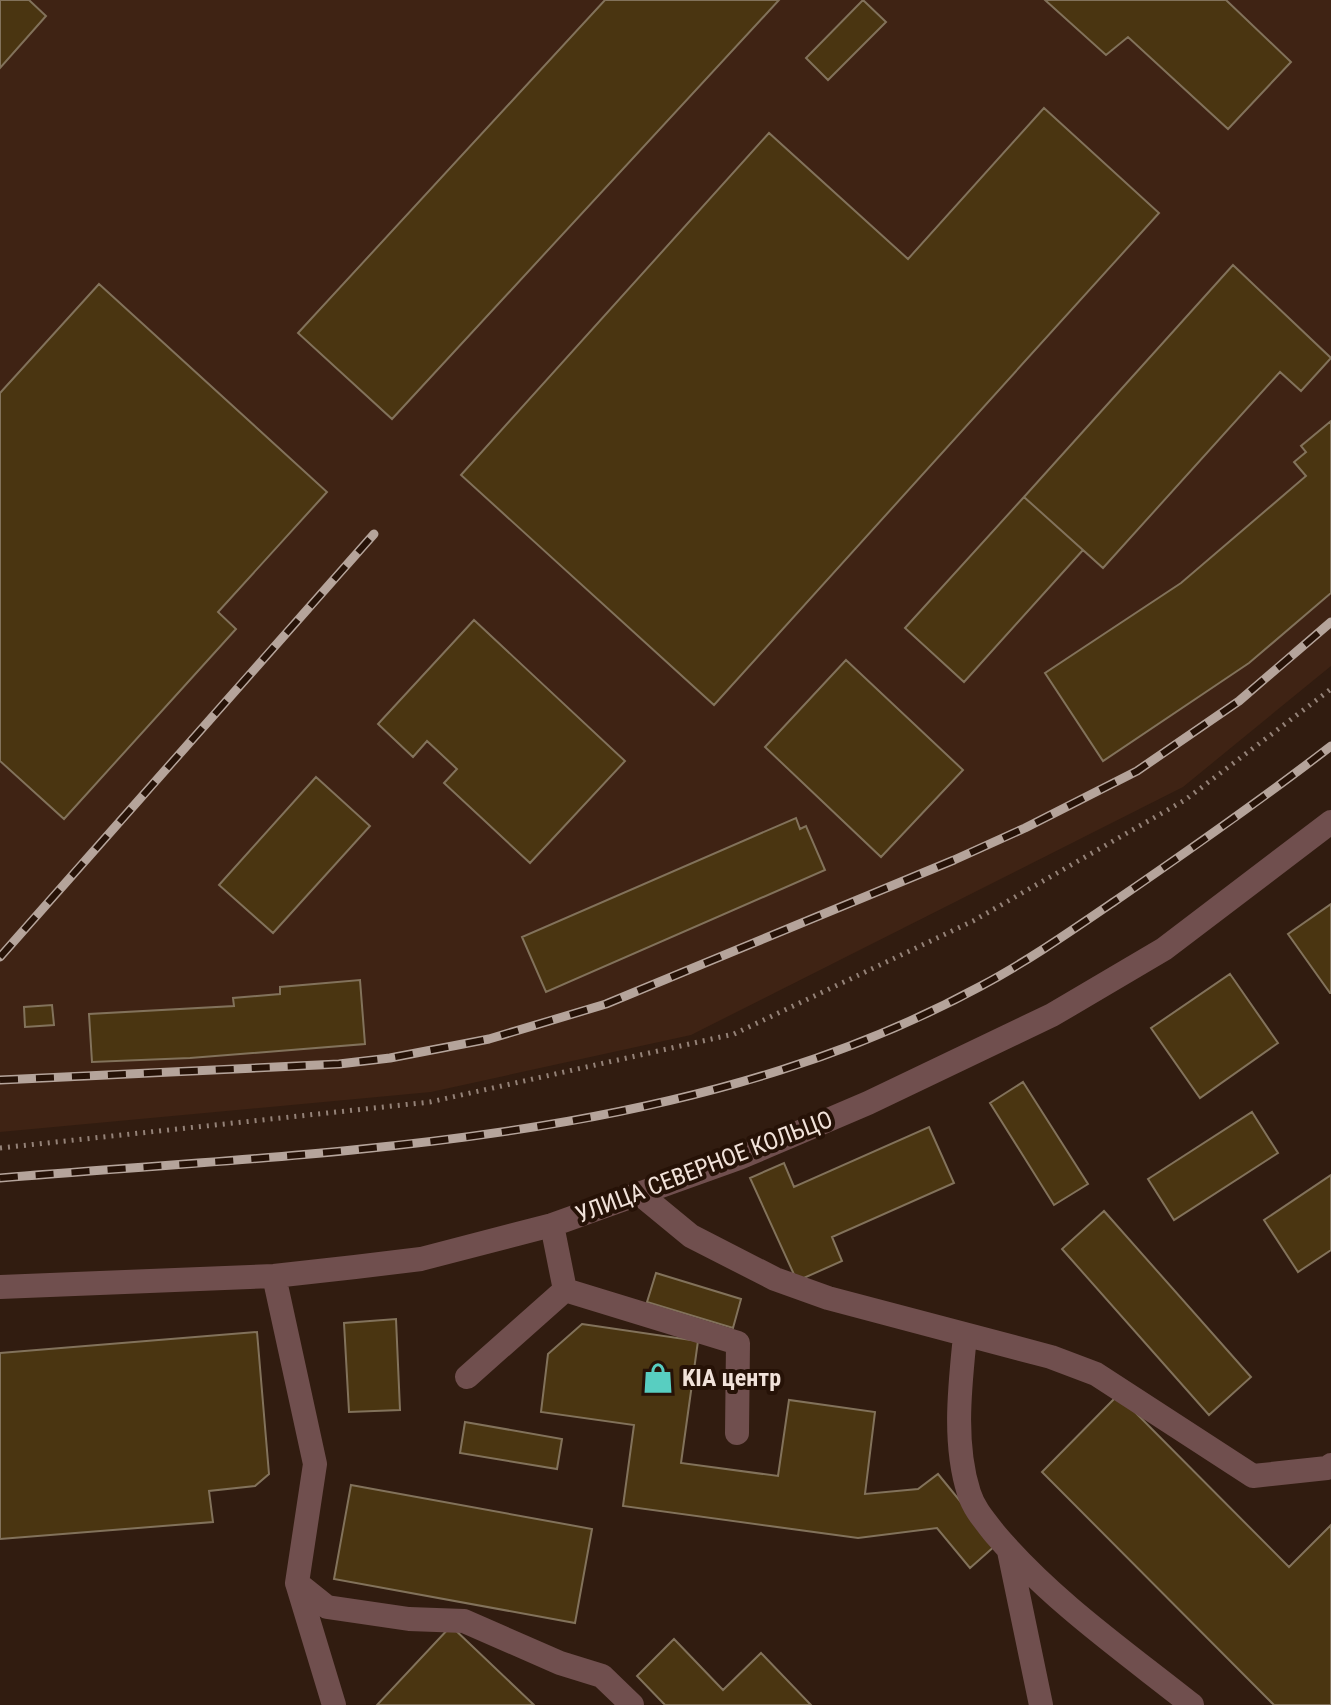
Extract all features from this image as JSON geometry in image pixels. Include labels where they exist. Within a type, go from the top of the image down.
[{"type":"street","name":"УЛИЦА СЕВЕРНОЕ КОЛЬЦО","points":[[0,1287],[274,1276],[421,1259],[552,1225],[739,1158],[1052,1015],[1164,949],[1331,822]]},
{"type":"street","points":[[640,1194],[691,1236],[775,1279],[828,1298],[1051,1357],[1096,1374],[1253,1476],[1327,1468],[1331,1465]]},
{"type":"street","points":[[552,1225],[565,1290]]},
{"type":"street","points":[[274,1276],[315,1464],[297,1583],[334,1705]]},
{"type":"street","points":[[467,1377],[565,1290]]},
{"type":"street","points":[[565,1290],[738,1343],[737,1433]]},
{"type":"street","points":[[965,1336],[960,1423],[968,1492],[974,1506],[1009,1551],[1057,1597],[1192,1705]]},
{"type":"street","points":[[1009,1551],[1041,1705]]},
{"type":"street","points":[[297,1583],[327,1607],[409,1619],[464,1621],[560,1663],[602,1676],[632,1705]]},
{"type":"path","points":[[0,1148],[430,1102],[734,1034],[973,921],[1185,800],[1331,689]]},
{"type":"shaded area","points":[[0,0],[1331,0],[1331,666],[1183,787],[691,1035],[431,1092],[0,1132]]},
{"type":"building","points":[[0,0],[29,0],[46,16],[0,68]]},
{"type":"building","points":[[605,0],[779,0],[392,419],[298,333]]},
{"type":"building","points":[[863,0],[886,22],[828,80],[806,58]]},
{"type":"building","points":[[1045,0],[1226,0],[1291,62],[1228,129],[1128,37],[1106,55]]},
{"type":"building","points":[[1044,108],[1159,213],[714,705],[461,475],[769,133],[908,259]]},
{"type":"building","points":[[1233,265],[1331,358],[1301,391],[1280,372],[1103,568],[1024,497]]},
{"type":"building","points":[[99,284],[327,492],[218,612],[236,629],[64,819],[0,761],[0,393]]},
{"type":"building","points":[[1331,421],[1331,593],[1249,663],[1103,761],[1045,673],[1181,583],[1306,476],[1294,462],[1306,452],[1301,446]]},
{"type":"building","points":[[1024,497],[1083,550],[964,682],[905,628]]},
{"type":"building","points":[[474,620],[625,761],[530,863],[444,783],[457,769],[427,741],[413,757],[378,724]]},
{"type":"building","points":[[846,660],[963,770],[881,857],[765,747]]},
{"type":"building","points":[[316,777],[370,826],[273,933],[219,885]]},
{"type":"building","points":[[796,818],[800,829],[806,826],[825,870],[546,992],[522,937]]},
{"type":"building","points":[[1331,904],[1331,993],[1330,993],[1288,934]]},
{"type":"building","points":[[1230,974],[1278,1043],[1200,1098],[1151,1028]]},
{"type":"building","points":[[360,980],[365,1044],[190,1058],[92,1062],[89,1014],[234,1006],[233,998],[280,994],[280,987]]},
{"type":"building","points":[[52,1005],[54,1025],[25,1027],[24,1007]]},
{"type":"building","points":[[1023,1082],[1088,1184],[1054,1205],[990,1103]]},
{"type":"building","points":[[1252,1112],[1278,1153],[1174,1220],[1148,1179]]},
{"type":"building","points":[[929,1127],[954,1183],[832,1237],[842,1261],[797,1281],[750,1178],[784,1163],[794,1187]]},
{"type":"building","points":[[1331,1175],[1331,1250],[1298,1272],[1264,1220]]},
{"type":"building","points":[[1104,1211],[1251,1377],[1209,1415],[1062,1249]]},
{"type":"building","points":[[656,1273],[741,1299],[733,1328],[647,1302]]},
{"type":"building","points":[[396,1319],[400,1410],[349,1412],[344,1323]]},
{"type":"building","points":[[582,1324],[698,1341],[681,1463],[778,1476],[789,1400],[875,1412],[865,1494],[918,1489],[938,1474],[996,1545],[970,1568],[937,1528],[858,1538],[623,1506],[634,1425],[541,1412],[548,1354]]},
{"type":"building","points":[[257,1332],[269,1474],[255,1486],[209,1491],[213,1522],[0,1539],[0,1353]]},
{"type":"building","points":[[1118,1395],[1289,1567],[1331,1525],[1331,1705],[1274,1705],[1042,1472]]},
{"type":"building","points":[[465,1422],[562,1439],[557,1469],[460,1453]]},
{"type":"building","points":[[351,1485],[592,1529],[575,1623],[334,1579]]},
{"type":"building","points":[[451,1626],[534,1705],[377,1705]]},
{"type":"building","points":[[674,1639],[723,1690],[761,1653],[811,1705],[665,1705],[637,1676]]},
{"type":"railway","points":[[0,957],[374,534]]},
{"type":"railway","points":[[0,1080],[339,1064],[390,1058],[489,1039],[606,1004],[954,860],[1137,771],[1239,701],[1331,622]]},
{"type":"railway","points":[[0,1178],[376,1148],[502,1132],[627,1110],[749,1080],[868,1039],[981,986],[1066,934],[1170,863],[1331,746]]},
{"type":"place","name":"KIA центр","points":[[658,1378]]}]
